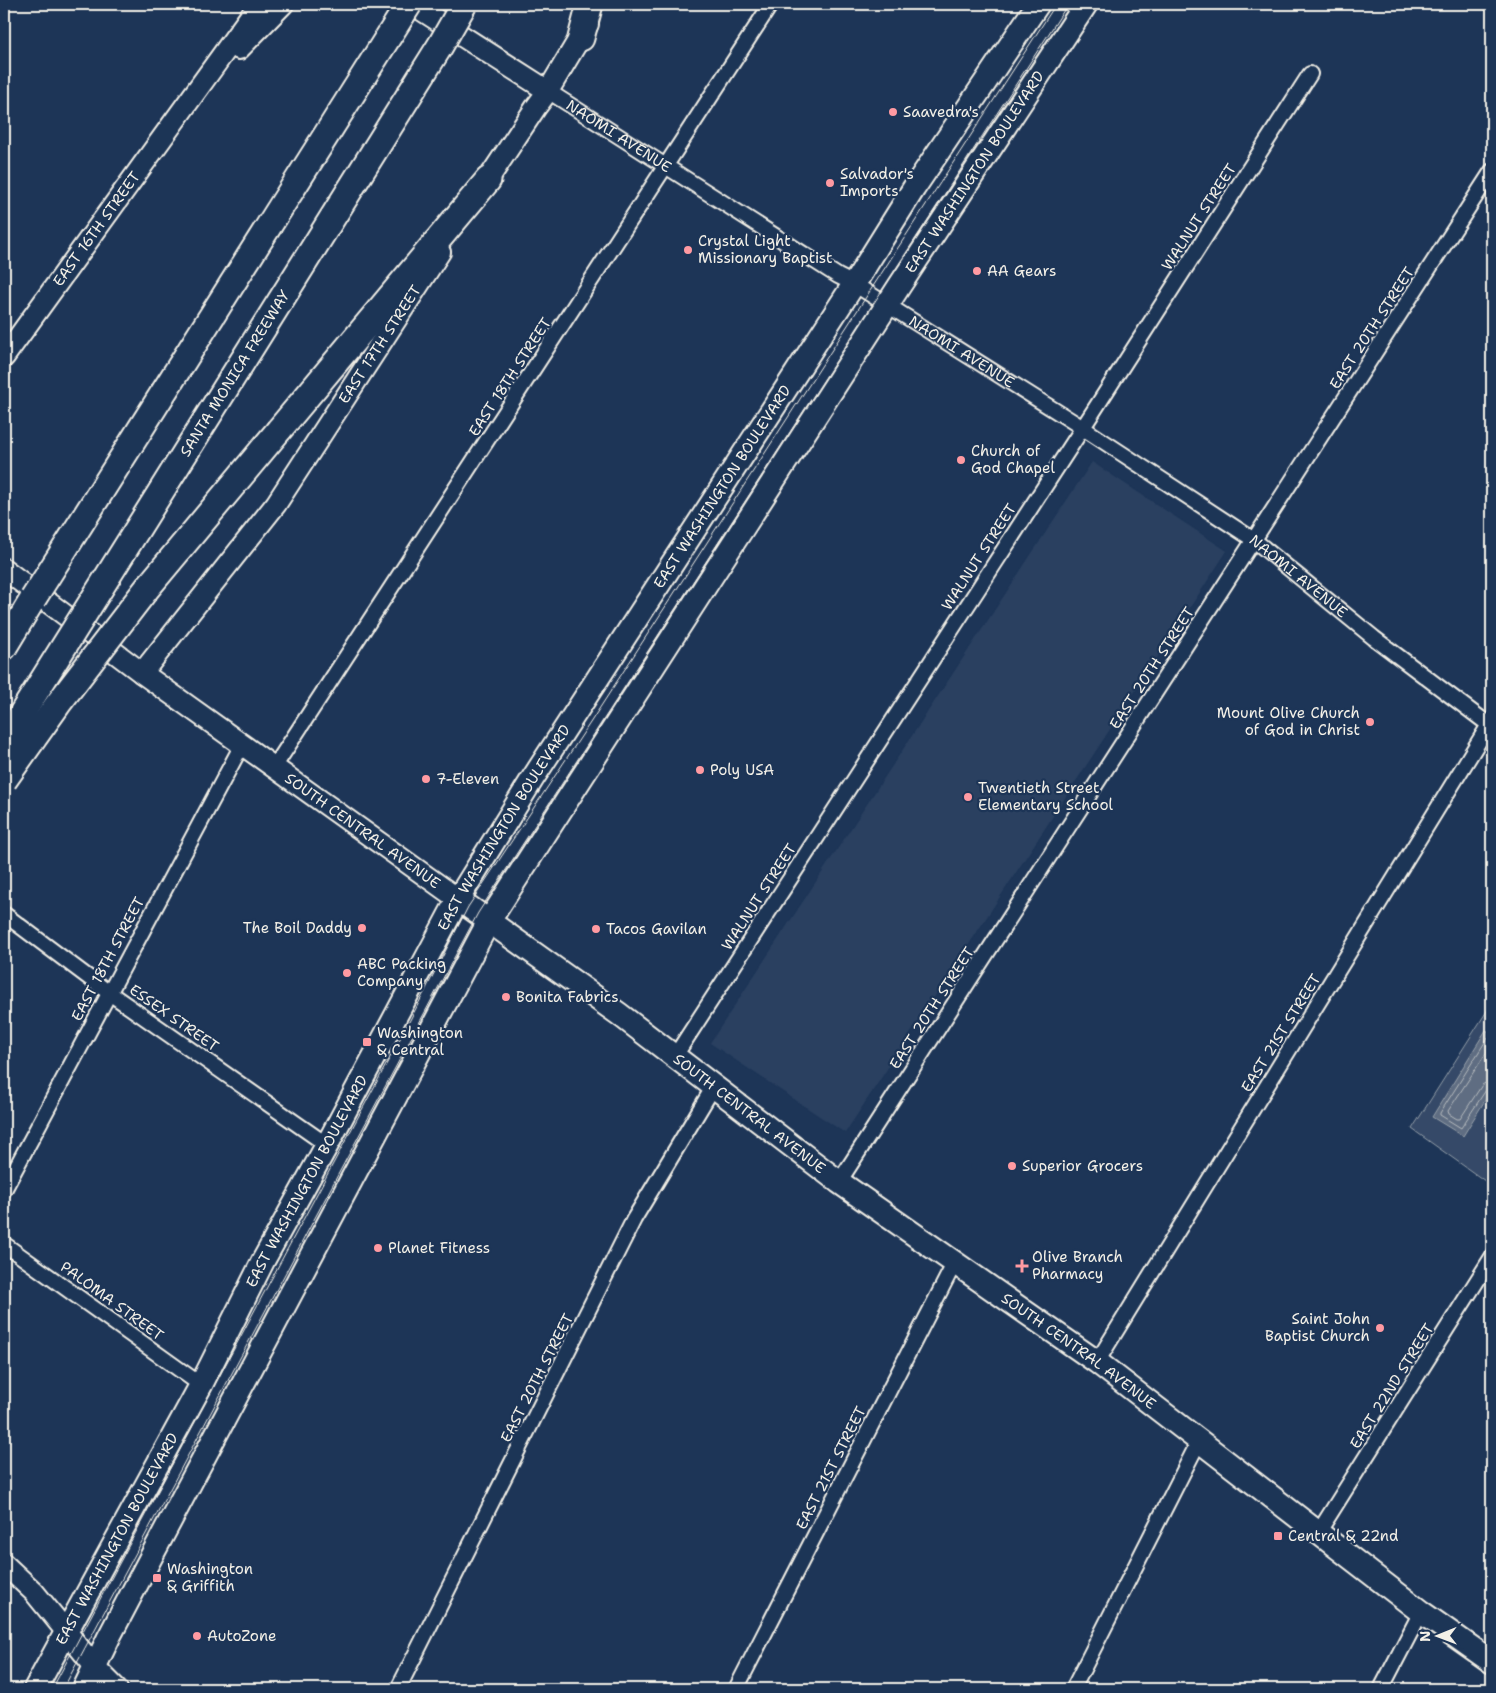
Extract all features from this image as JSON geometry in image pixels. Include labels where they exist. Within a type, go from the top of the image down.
[{"type":"highway","points":[[4,646],[410,4]]},
{"type":"highway","name":"SANTA MONICA FREEWAY","points":[[4,742],[429,63],[464,4]]},
{"type":"highway","points":[[581,38],[590,4]]},
{"type":"highway","points":[[4,780],[58,704],[148,587],[488,180]]},
{"type":"main road","name":"EAST 16TH STREET","points":[[4,357],[259,4]]},
{"type":"main road","name":"EAST 16TH STREET","points":[[189,101],[283,4]]},
{"type":"main road","name":"NAOMI AVENUE","points":[[410,4],[548,91]]},
{"type":"main road","name":"EAST 17TH STREET","points":[[142,673],[276,504],[548,91],[581,38],[598,4]]},
{"type":"main road","name":"EAST WASHINGTON BOULEVARD","points":[[35,1689],[201,1386],[263,1261],[458,899],[533,778],[854,284],[914,188],[1038,4]]},
{"type":"main road","name":"EAST WASHINGTON BOULEVARD","points":[[84,1689],[122,1613],[260,1354],[384,1115],[489,921],[887,305],[1086,4]]},
{"type":"main road","name":"SOUTH CENTRAL AVENUE","points":[[4,569],[142,673],[275,766],[675,1056],[839,1182],[1097,1362],[1421,1612],[1492,1662]]},
{"type":"main road","points":[[4,1564],[34,1592],[95,1667],[117,1689]]},
{"type":"street","name":"EAST 18TH STREET","points":[[275,766],[771,4]]},
{"type":"street","name":"WALNUT STREET","points":[[675,1056],[1083,428],[1310,74]]},
{"type":"street","name":"NAOMI AVENUE","points":[[548,91],[838,276],[854,284],[1083,428],[1254,540],[1374,638],[1491,724]]},
{"type":"street","name":"EAST 20TH STREET","points":[[839,1182],[1492,171]]},
{"type":"street","name":"EAST 21ST STREET","points":[[1097,1362],[1491,724]]},
{"type":"street","name":"EAST 18TH STREET","points":[[4,1190],[108,992],[243,744]]},
{"type":"street","name":"ESSEX STREET","points":[[4,914],[108,992],[327,1145]]},
{"type":"street","name":"EAST 20TH STREET","points":[[398,1689],[634,1219],[714,1086]]},
{"type":"street","name":"PALOMA STREET","points":[[4,1244],[201,1386]]},
{"type":"street","name":"EAST 22ND STREET","points":[[1318,1533],[1492,1257]]},
{"type":"street","name":"EAST 21ST STREET","points":[[736,1689],[955,1262]]},
{"type":"street","points":[[1072,1689],[1199,1441]]},
{"type":"street","points":[[1381,1689],[1421,1612]]},
{"type":"shaded area","name":"Twentieth Street Elementary School","points":[[1092,462],[1227,551],[845,1133],[710,1043]]},
{"type":"shaded area","points":[[1492,1003],[1492,1186],[1412,1129]]},
{"type":"water","points":[[1486,1030],[1492,1034],[1492,1089],[1463,1136],[1432,1117]]},
{"type":"tram line","points":[[52,1689],[410,1020],[468,907],[590,723],[1056,4]]},
{"type":"tram line","points":[[63,1689],[478,913],[1068,4]]},
{"type":"place","name":"Saavedra's","points":[[893,112]]},
{"type":"place","name":"Salvador's Imports","points":[[830,183]]},
{"type":"place","name":"Crystal Light Missionary Baptist","points":[[688,250]]},
{"type":"place","name":"AA Gears","points":[[977,271]]},
{"type":"place","name":"Church of God Chapel","points":[[961,460]]},
{"type":"place","name":"Mount Olive Church of God in Christ","points":[[1370,722]]},
{"type":"place","name":"Poly USA","points":[[700,770]]},
{"type":"place","name":"7-Eleven","points":[[426,779]]},
{"type":"place","name":"Twentieth Street Elementary School","points":[[968,797]]},
{"type":"place","name":"The Boil Daddy","points":[[362,928]]},
{"type":"place","name":"Tacos Gavilan","points":[[596,929]]},
{"type":"place","name":"ABC Packing Company","points":[[347,973]]},
{"type":"place","name":"Bonita Fabrics","points":[[506,997]]},
{"type":"place","name":"Washington & Central","points":[[367,1042]]},
{"type":"place","name":"Superior Grocers","points":[[1012,1166]]},
{"type":"place","name":"Planet Fitness","points":[[378,1248]]},
{"type":"place","name":"Olive Branch Pharmacy","points":[[1022,1266]]},
{"type":"place","name":"Saint John Baptist Church","points":[[1380,1328]]},
{"type":"place","name":"Central & 22nd","points":[[1278,1536]]},
{"type":"place","name":"Washington & Griffith","points":[[157,1578]]},
{"type":"place","name":"AutoZone","points":[[197,1636]]}]
